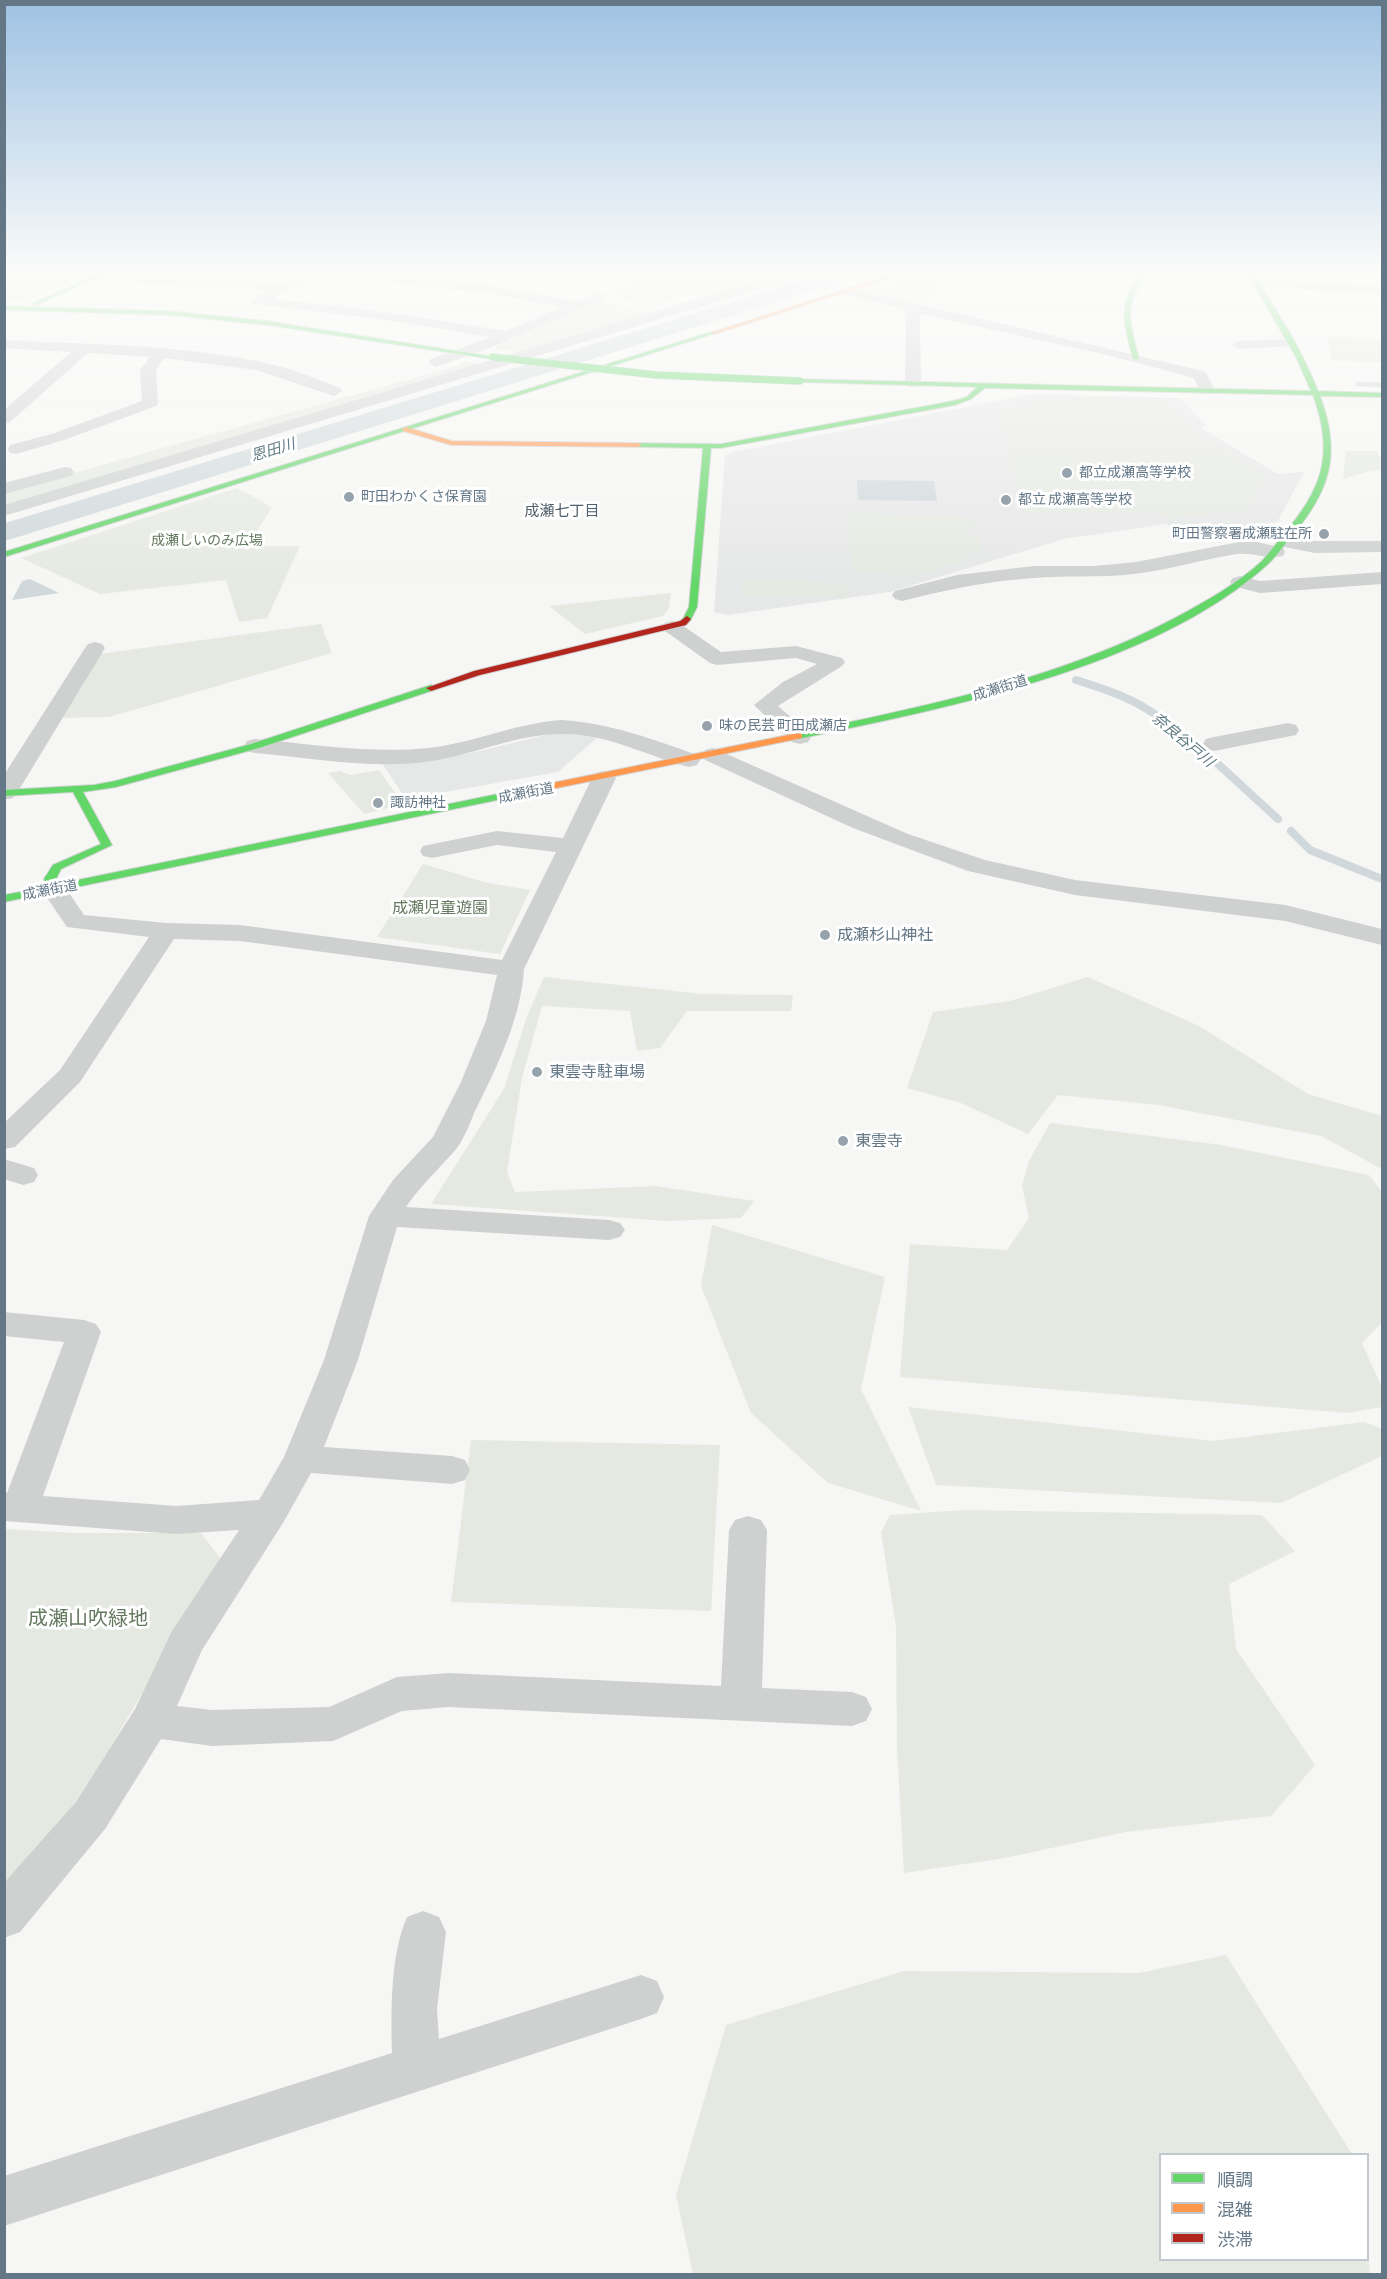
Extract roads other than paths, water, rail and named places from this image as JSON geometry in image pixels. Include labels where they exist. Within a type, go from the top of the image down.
[{"type":"street","points":[[4,419],[51,377]]},
{"type":"street","points":[[10,447],[58,437],[150,403],[148,377]]},
{"type":"street","points":[[300,377],[339,390],[314,398]]},
{"type":"street","points":[[4,512],[452,377]]},
{"type":"street","points":[[4,555],[570,377]]},
{"type":"street","points":[[713,377],[1383,395]]},
{"type":"street","points":[[913,377],[913,384]]},
{"type":"street","points":[[1202,377],[1207,391]]},
{"type":"street","points":[[1240,582],[1281,547],[1316,497],[1327,467],[1326,427],[1316,394],[1307,377]]},
{"type":"street","points":[[406,429],[451,444],[721,446],[955,403],[969,398],[983,386]]},
{"type":"street","points":[[4,793],[116,784],[255,746],[477,673],[684,623],[691,615],[693,607],[707,446]]},
{"type":"street","points":[[4,489],[72,470],[10,447]]},
{"type":"street","points":[[902,595],[957,581],[1034,572],[1093,572],[1136,568],[1239,548],[1383,547]]},
{"type":"street","points":[[1240,582],[1260,587],[1383,578]]},
{"type":"street","name":"成瀬街道","points":[[4,899],[713,755],[934,707],[1064,668],[1163,627],[1210,603],[1240,582]]},
{"type":"street","points":[[672,627],[717,659],[796,652],[835,662],[765,705],[800,737]]},
{"type":"street","points":[[4,793],[95,648]]},
{"type":"street","points":[[255,746],[384,756],[416,756],[450,752],[541,728],[570,726],[597,730],[689,759]]},
{"type":"street","points":[[1214,744],[1288,730]]},
{"type":"street","points":[[713,755],[883,833],[971,866],[1055,884],[1152,898],[1256,908],[1383,937]]},
{"type":"street","points":[[4,1917],[90,1816],[150,1720],[186,1642],[270,1513],[301,1460],[341,1360],[385,1216],[404,1187],[446,1141],[475,1082],[500,1021],[510,983],[511,969],[603,777]]},
{"type":"street","points":[[76,789],[108,845],[57,867],[50,879],[76,922],[166,931],[240,933],[511,969]]},
{"type":"street","points":[[432,852],[497,838],[569,846]]},
{"type":"street","points":[[4,1140],[70,1076],[166,931]]},
{"type":"street","points":[[385,1216],[609,1230]]},
{"type":"street","points":[[4,1324],[84,1332],[12,1507],[176,1520],[270,1513]]},
{"type":"street","points":[[301,1460],[452,1470]]},
{"type":"street","points":[[741,1704],[748,1530]]},
{"type":"street","points":[[150,1720],[212,1728],[333,1724],[397,1694],[449,1690],[852,1709]]},
{"type":"street","points":[[416,2067],[414,2009],[423,1932]]},
{"type":"street","points":[[4,2201],[641,1996]]},
{"type":"water","name":"恩田川","points":[[484,377],[533,377],[5,541],[5,523]]},
{"type":"water","points":[[857,480],[934,481],[937,501],[858,500]]},
{"type":"water","points":[[30,579],[59,593],[12,600],[22,581]]},
{"type":"waterway","points":[[1358,384],[1382,385]]},
{"type":"waterway","name":"奈良谷戸川","points":[[1076,680],[1125,697],[1159,717],[1212,758],[1278,819]]},
{"type":"waterway","name":"奈良谷戸川","points":[[1291,831],[1310,850],[1382,879]]},
{"type":"place","name":"都立成瀬高等学校","points":[[1067,473]]},
{"type":"place","name":"町田わかくさ保育園","points":[[349,497]]},
{"type":"place","name":"都立 成瀬高等学校","points":[[1006,500]]},
{"type":"place","name":"町田警察署成瀬駐在所","points":[[1324,534]]},
{"type":"place","name":"味の民芸 町田成瀬店","points":[[707,726]]},
{"type":"place","name":"諏訪神社","points":[[378,803]]},
{"type":"place","name":"成瀬杉山神社","points":[[825,935]]},
{"type":"place","name":"東雲寺駐車場","points":[[537,1072]]},
{"type":"place","name":"東雲寺","points":[[843,1141]]},
{"type":"district","name":"成瀬七丁目","points":[[562,511]]},
{"type":"park label","name":"成瀬しいのみ広場","points":[[207,541]]},
{"type":"park label","name":"成瀬児童遊園","points":[[440,908]]},
{"type":"park label","name":"成瀬山吹緑地","points":[[88,1619]]}]
